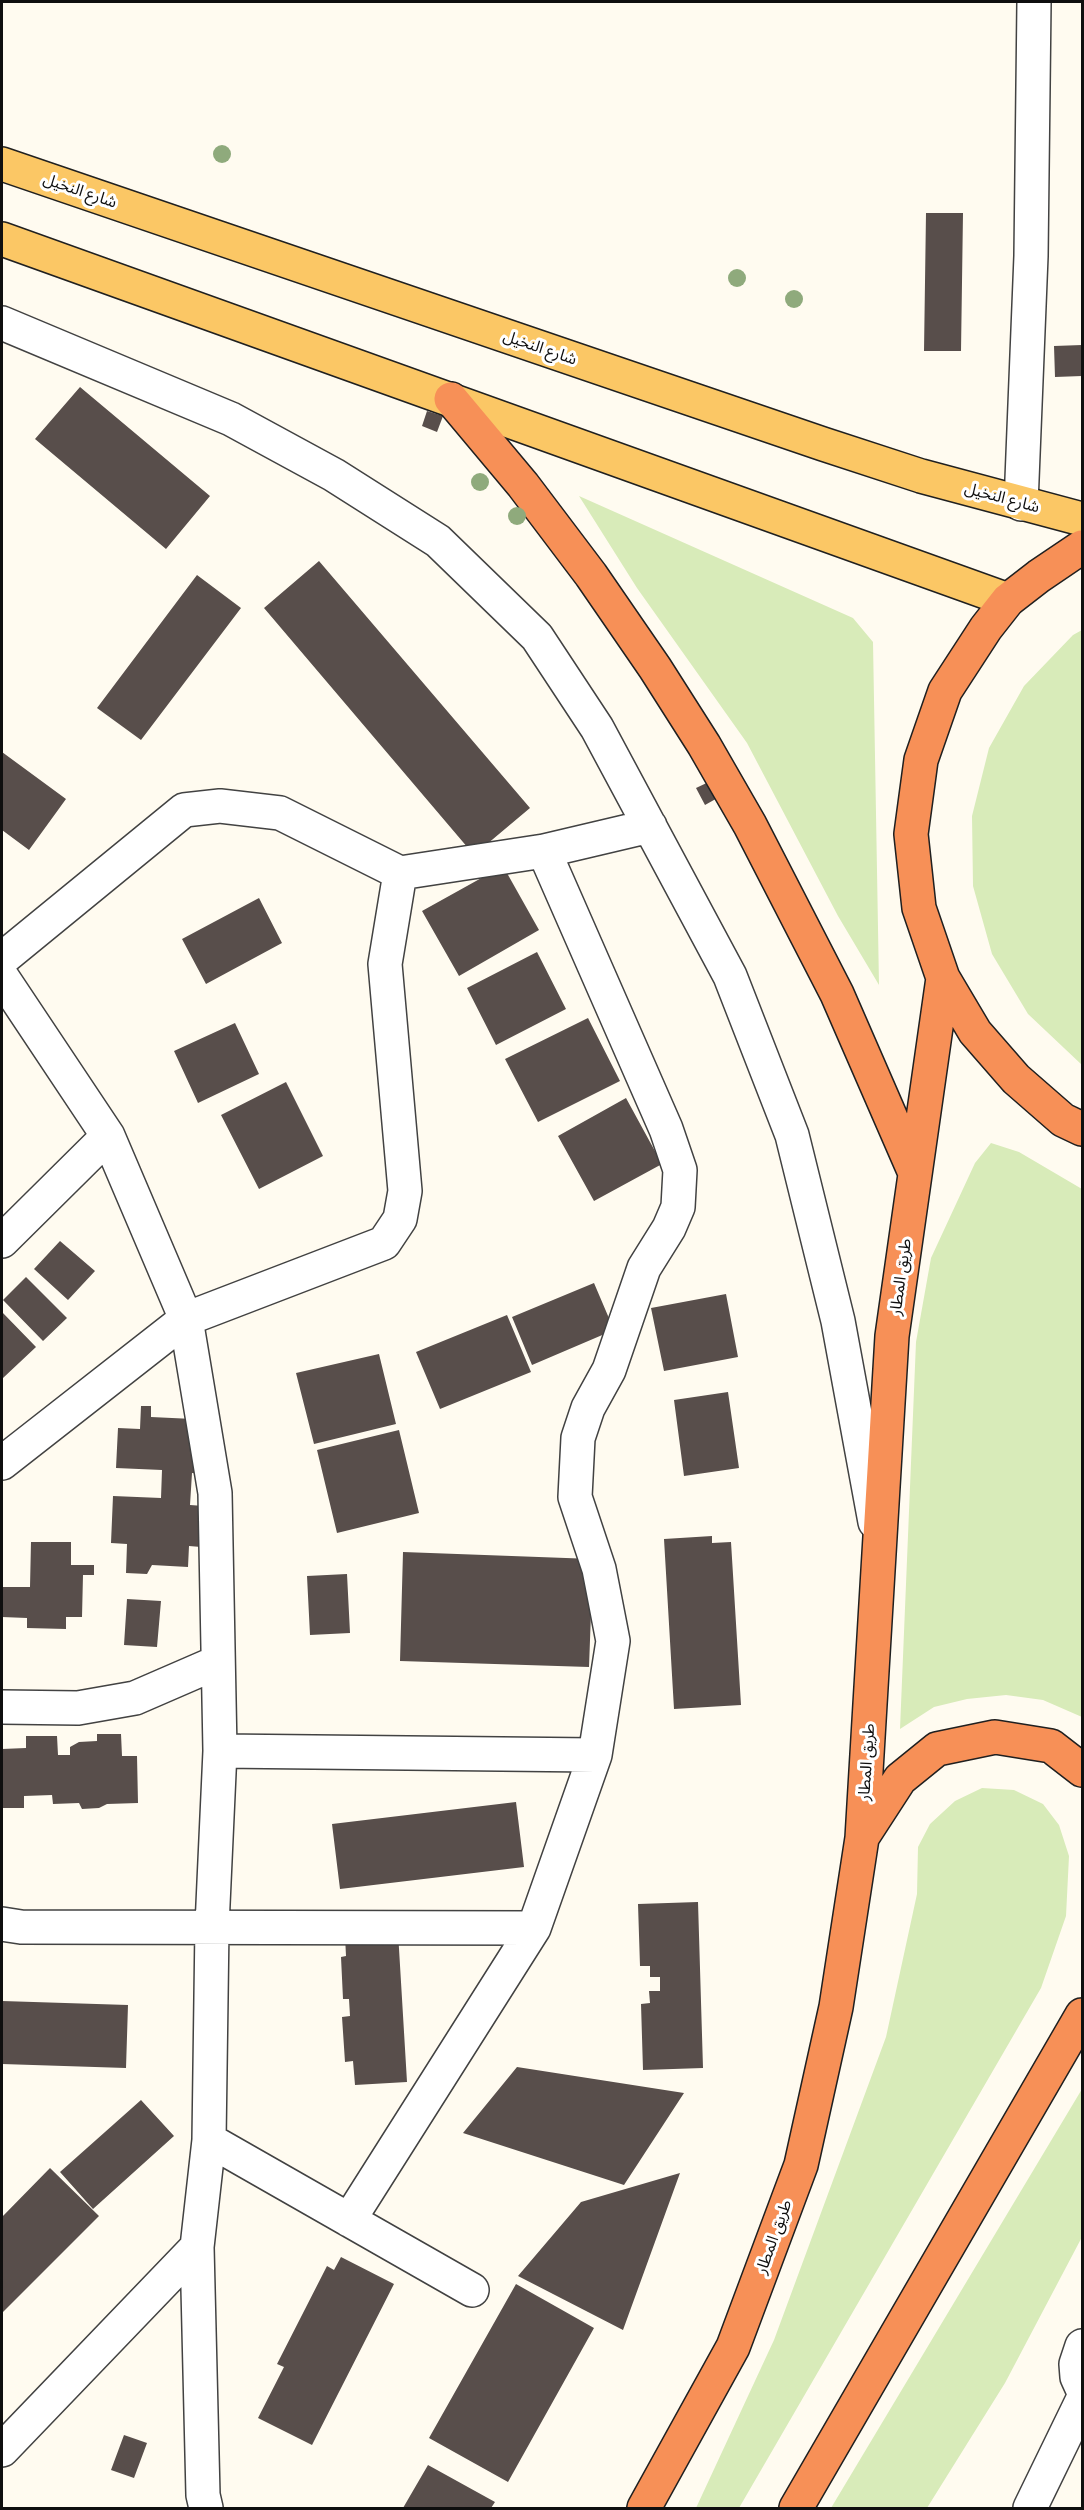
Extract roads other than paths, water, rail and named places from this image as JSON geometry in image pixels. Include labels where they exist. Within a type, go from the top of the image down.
[{"type":"highway","points":[[451,399],[523,485],[591,575],[655,668],[704,745],[756,835],[837,994],[915,1173]]},
{"type":"highway","points":[[1083,548],[1039,576],[1008,600],[986,628],[945,691],[921,760],[911,834],[919,908],[943,978],[975,1032],[1016,1079],[1063,1120],[1083,1129]]},
{"type":"highway","name":"طريق المطار","points":[[644,2508],[733,2347],[801,2165],[836,2007],[862,1838],[892,1336],[943,978]]},
{"type":"highway","points":[[862,1838],[900,1779],[937,1749],[995,1737],[1052,1746],[1083,1770]]},
{"type":"highway","points":[[796,2508],[1083,2015]]},
{"type":"main road","name":"شارع النخيل","points":[[2,164],[823,444],[1022,504],[1083,519]]},
{"type":"main road","points":[[2,239],[1008,600]]},
{"type":"street","points":[[1022,504],[1031,256],[1034,2]]},
{"type":"street","points":[[2,322],[231,419],[334,475],[438,540],[537,637],[597,728],[730,976],[792,1135],[838,1321],[880,1550]]},
{"type":"street","points":[[2,958],[184,810],[220,806],[280,813],[400,873],[544,850],[650,826]]},
{"type":"street","points":[[349,2220],[534,1928],[595,1755],[614,1641],[599,1569],[575,1497],[578,1438],[588,1408],[609,1370],[644,1268],[669,1228],[678,1207],[680,1170],[666,1129],[544,850]]},
{"type":"street","points":[[2,1463],[186,1319],[384,1243],[400,1219],[405,1191],[386,964],[400,873]]},
{"type":"street","points":[[2,977],[108,1136],[186,1319],[215,1493],[220,1751],[212,1926],[209,2140],[197,2247],[203,2495],[206,2508]]},
{"type":"street","points":[[2,1241],[108,1136]]},
{"type":"street","points":[[2,1707],[78,1707],[135,1698],[218,1662]]},
{"type":"street","points":[[220,1751],[595,1755]]},
{"type":"street","points":[[2,1924],[21,1927],[534,1928]]},
{"type":"street","points":[[209,2140],[472,2290]]},
{"type":"street","points":[[2,2450],[197,2247]]},
{"type":"street","points":[[1083,2346],[1076,2364],[1077,2377],[1083,2388]]},
{"type":"street","points":[[1030,2508],[1083,2401]]}]
